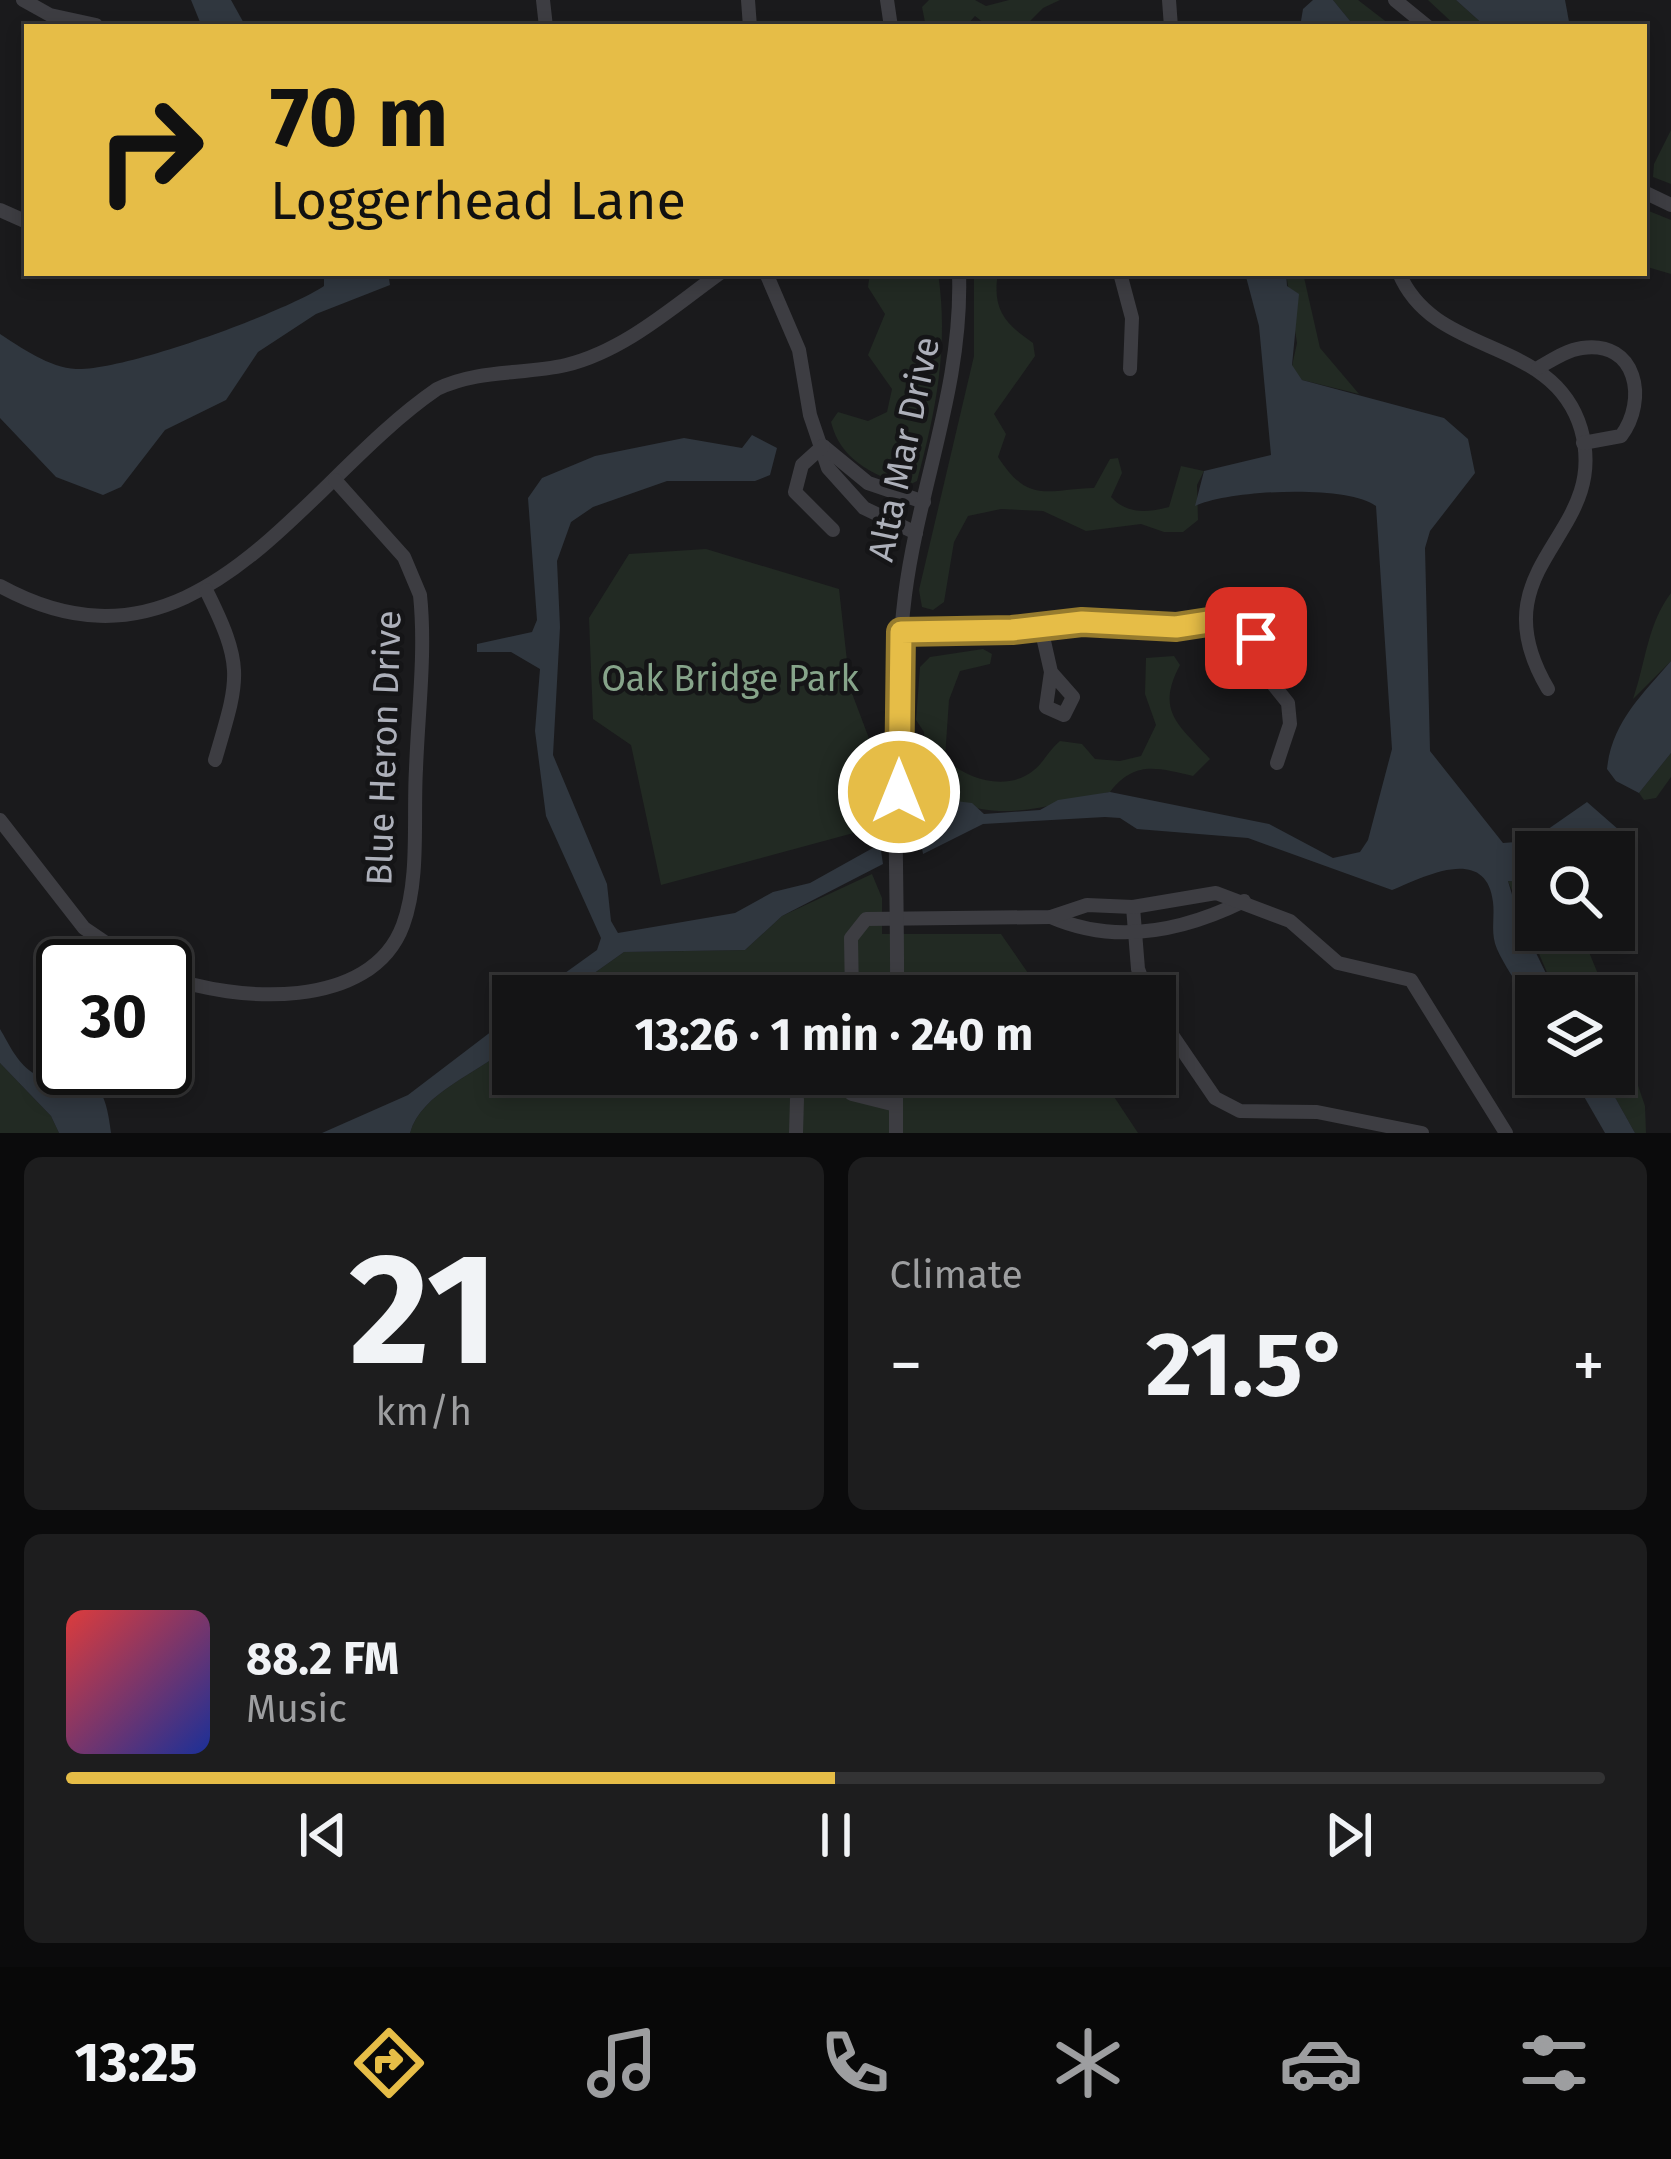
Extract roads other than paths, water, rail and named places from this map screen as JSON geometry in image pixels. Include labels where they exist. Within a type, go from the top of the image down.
[{"type":"street","points":[[22,0],[50,15],[91,24]]},
{"type":"street","points":[[1396,0],[1424,24]]},
{"type":"street","points":[[0,586],[34,602],[88,613],[143,610],[206,590],[249,561],[437,389],[475,374],[543,369],[592,356],[649,325],[716,276]]},
{"type":"street","points":[[767,276],[799,350],[810,415],[823,446],[868,483],[924,502]]},
{"type":"street","name":"Alta Mar Drive","points":[[897,975],[901,632],[916,533],[955,371],[959,276]]},
{"type":"street","points":[[1121,276],[1132,318],[1130,369]]},
{"type":"street","points":[[1401,276],[1414,302],[1445,329],[1538,368],[1563,394],[1583,443],[1585,471],[1576,507],[1538,564],[1526,600],[1528,644],[1548,688]]},
{"type":"street","points":[[1538,368],[1579,348],[1601,348],[1623,362],[1638,384],[1639,403],[1621,436],[1583,443]]},
{"type":"street","points":[[823,446],[802,465],[795,491],[833,530]]},
{"type":"street","points":[[823,446],[821,454],[841,489],[884,520],[916,533]]},
{"type":"street","name":"Blue Heron Drive","points":[[192,983],[230,992],[321,988],[378,962],[403,925],[412,852],[420,595],[404,557],[335,480]]},
{"type":"street","points":[[206,590],[230,639],[237,673],[215,760]]},
{"type":"street","points":[[901,632],[1041,628],[1082,622],[1176,627],[1228,619],[1256,638],[1268,678],[1288,703],[1290,724],[1277,763]]},
{"type":"street","points":[[1041,628],[1051,672]]},
{"type":"street","points":[[0,820],[75,918],[103,939]]},
{"type":"street","points":[[853,975],[855,927],[866,919],[1051,916],[1087,905],[1133,907],[1216,893],[1310,933],[1338,963],[1411,980],[1506,1133]]},
{"type":"street","points":[[1051,916],[1085,928],[1135,934],[1244,902]]},
{"type":"street","points":[[1133,907],[1140,975]]},
{"type":"street","points":[[1176,1041],[1215,1099],[1228,1108],[1317,1112],[1422,1133]]},
{"type":"street","points":[[856,1095],[896,1105]]},
{"type":"street","points":[[896,1095],[896,1133]]},
{"type":"street","points":[[796,1133],[797,1099]]},
{"type":"park label","name":"Oak Bridge Park","points":[[730,679]]}]
